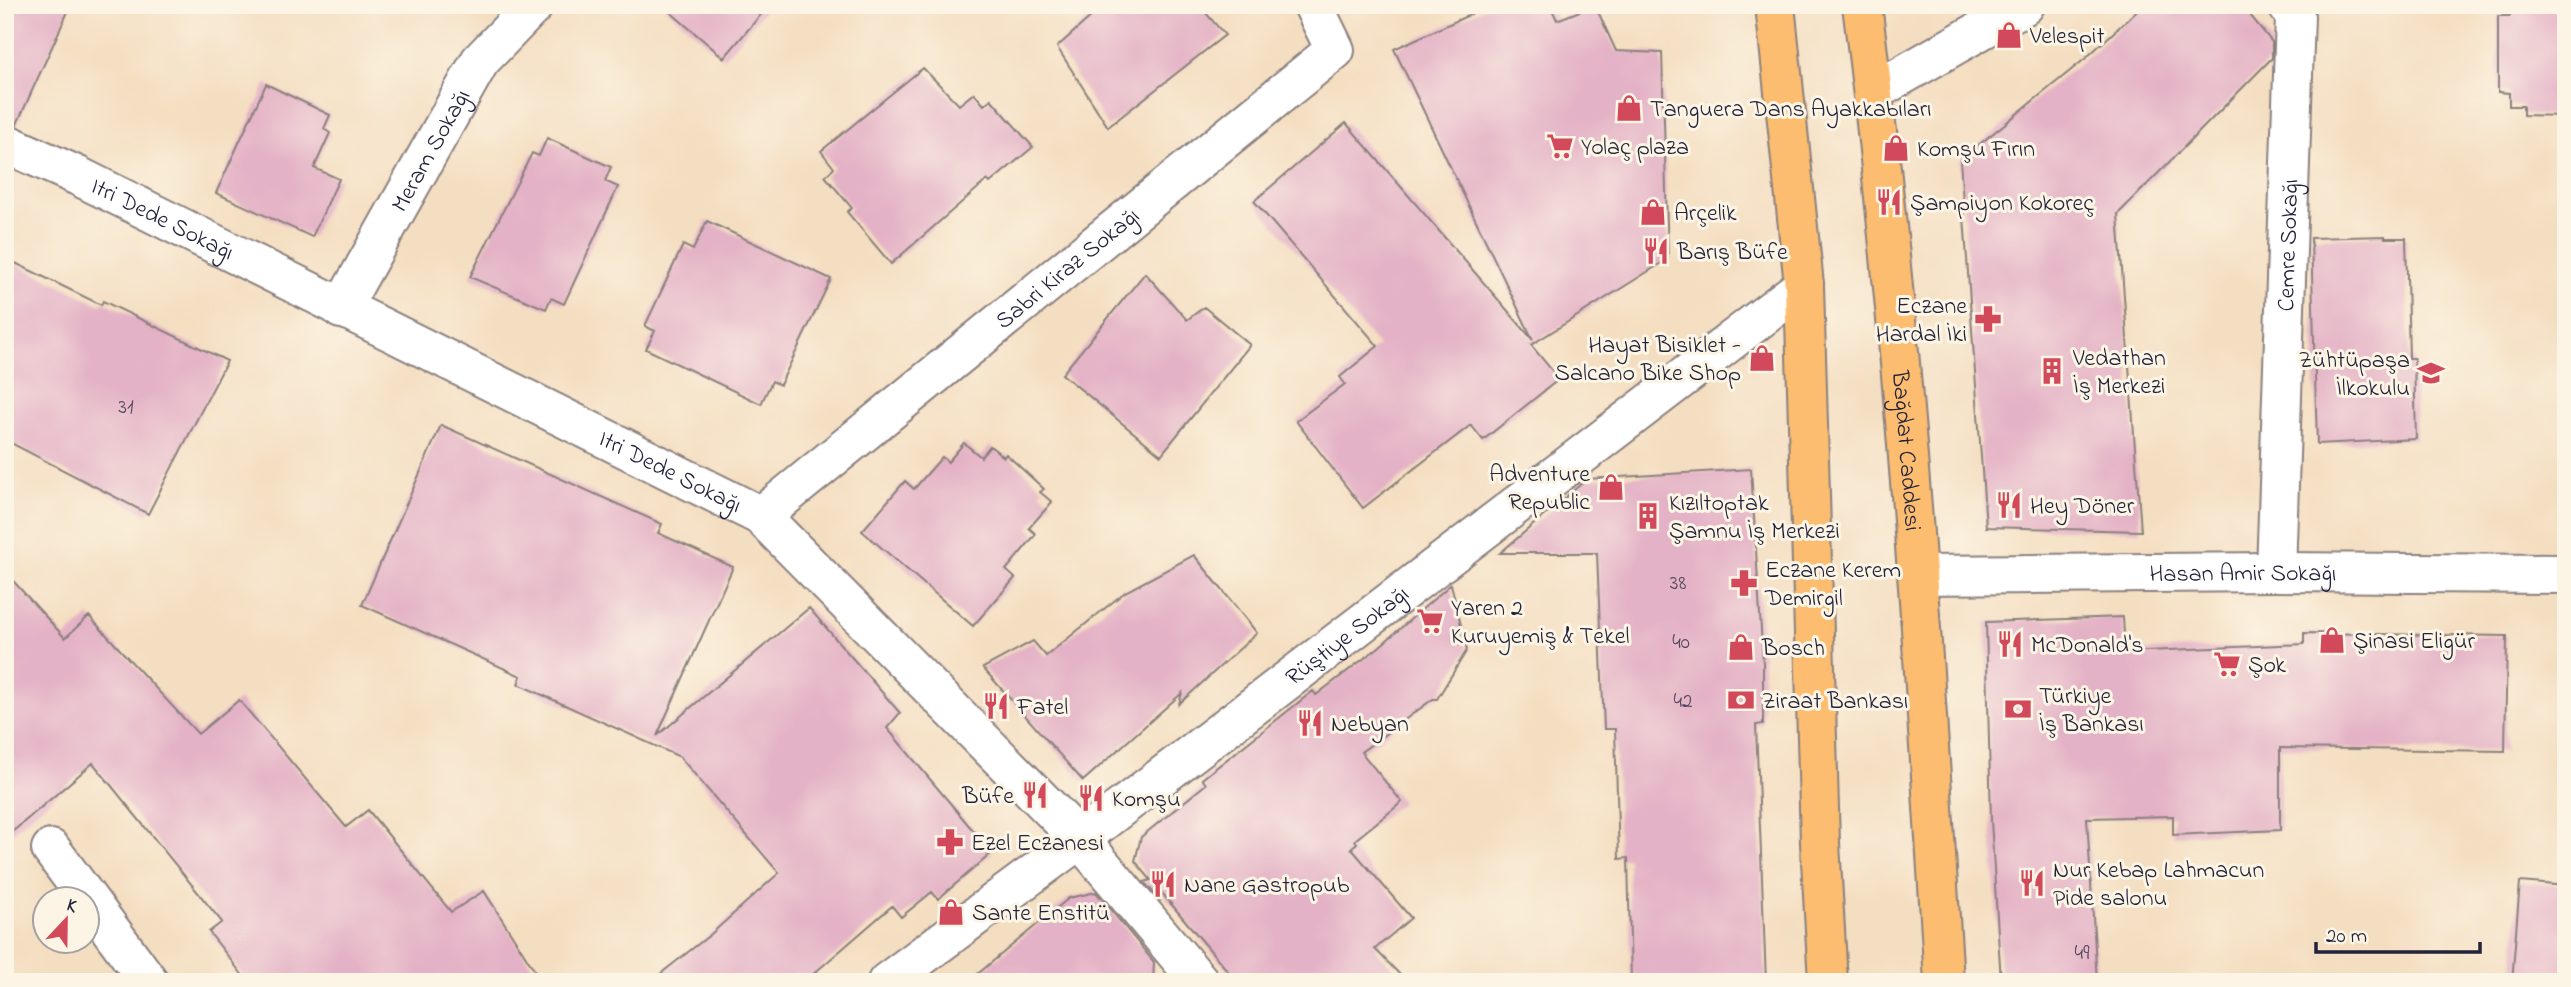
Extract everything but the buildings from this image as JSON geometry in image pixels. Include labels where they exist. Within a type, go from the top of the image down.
[{"type":"main road","points":[[1775,5],[1804,285],[1820,843],[1828,982]]},
{"type":"main road","name":"Bağdat Caddesi","points":[[1862,5],[1873,92],[1919,575],[1944,982]]},
{"type":"street","name":"Meram Sokağı","points":[[341,309],[480,61],[534,5]]},
{"type":"street","name":"Sabri Kiraz Sokağı","points":[[761,516],[1335,50],[1313,5]]},
{"type":"street","points":[[1873,92],[2025,5]]},
{"type":"street","name":"Cemre Sokağı","points":[[2276,572],[2295,16],[2287,5]]},
{"type":"street","name":"Itri Dede Sokağı","points":[[5,143],[78,176],[761,516],[1080,839],[1200,982]]},
{"type":"street","name":"Rüştiye Sokağı","points":[[887,982],[1080,839],[1804,285]]},
{"type":"street","name":"Hasan Amir Sokağı","points":[[1919,575],[2276,572],[2566,574]]},
{"type":"street","points":[[51,849],[149,982]]},
{"type":"place","name":"Velespit","points":[[2009,35]]},
{"type":"place","name":"Tanguera Dans Ayakkabıları","points":[[1629,108]]},
{"type":"place","name":"Yolaç plaza","points":[[1560,146]]},
{"type":"place","name":"Komşu Fırın","points":[[1896,148]]},
{"type":"place","name":"Şampiyon Kokoreç","points":[[1889,202]]},
{"type":"place","name":"Arçelik","points":[[1653,212]]},
{"type":"place","name":"Barış Büfe","points":[[1656,251]]},
{"type":"place","name":"Eczane Hardal İki","points":[[1988,319]]},
{"type":"place","name":"Hayat Bisiklet - Salcano Bike Shop","points":[[1762,358]]},
{"type":"place","name":"Vedathan İş Merkezi","points":[[2052,371]]},
{"type":"place","name":"Zühtüpaşa İlkokulu","points":[[2431,373]]},
{"type":"place","name":"Adventure Republic","points":[[1611,487]]},
{"type":"place","name":"Hey Döner","points":[[2009,505]]},
{"type":"place","name":"Kızıltoptak Şamnu İş Merkezi","points":[[1648,516]]},
{"type":"place","name":"Eczane Kerem Demirgil","points":[[1744,583]]},
{"type":"place","name":"Yaren 2 Kuruyemiş & Tekel","points":[[1430,621]]},
{"type":"place","name":"Şinasi Eligür","points":[[2332,640]]},
{"type":"place","name":"McDonald's","points":[[2010,644]]},
{"type":"place","name":"Bosch","points":[[1741,647]]},
{"type":"place","name":"Şok","points":[[2227,664]]},
{"type":"place","name":"Ziraat Bankası","points":[[1741,700]]},
{"type":"place","name":"Fatel","points":[[996,706]]},
{"type":"place","name":"Türkiye İş Bankası","points":[[2018,709]]},
{"type":"place","name":"Nebyan","points":[[1310,723]]},
{"type":"place","name":"Büfe","points":[[1035,795]]},
{"type":"place","name":"Komşu","points":[[1091,798]]},
{"type":"place","name":"Ezel Eczanesi","points":[[950,842]]},
{"type":"place","name":"Nur Kebap Lahmacun Pide salonu","points":[[2032,883]]},
{"type":"place","name":"Nane Gastropub","points":[[1163,884]]},
{"type":"place","name":"Sante Enstitü","points":[[951,912]]}]
